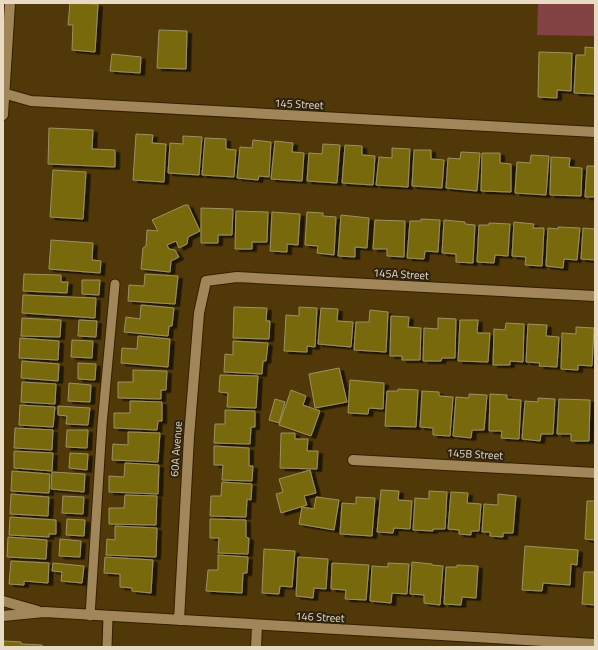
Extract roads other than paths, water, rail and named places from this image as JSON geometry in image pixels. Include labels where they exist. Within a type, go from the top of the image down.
[{"type":"street","points":[[3,115],[10,3]]},
{"type":"street","name":"145 Street","points":[[4,93],[31,101],[595,132]]},
{"type":"street","name":"145A Street","points":[[206,281],[237,277],[595,296]]},
{"type":"street","name":"60A Avenue","points":[[179,620],[188,437],[199,313],[206,281]]},
{"type":"street","name":"145B Street","points":[[353,460],[595,473]]},
{"type":"street","name":"146 Street","points":[[3,601],[44,612],[90,616],[595,644]]},
{"type":"street","name":"146 Street","points":[[3,616],[44,612]]},
{"type":"street","points":[[256,647],[257,625]]},
{"type":"lane","points":[[90,616],[102,425],[115,284]]},
{"type":"lane","points":[[107,647],[108,617]]}]
